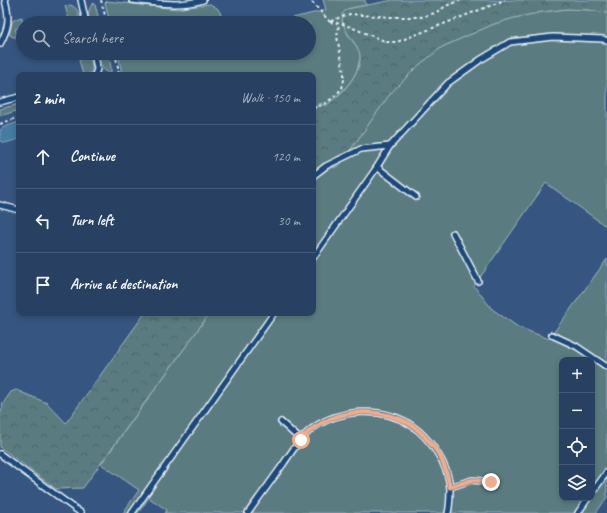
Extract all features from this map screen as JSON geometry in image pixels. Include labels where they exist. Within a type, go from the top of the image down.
[{"type":"lane","points":[[0,44],[6,33],[8,22],[8,11],[5,0]]},
{"type":"lane","points":[[81,0],[84,16]]},
{"type":"lane","points":[[132,0],[172,5],[183,5],[203,0]]},
{"type":"lane","points":[[316,254],[390,146],[448,83],[480,60],[510,42],[553,37],[607,40]]},
{"type":"lane","points":[[95,60],[97,72]]},
{"type":"lane","points":[[0,102],[16,98]]},
{"type":"lane","points":[[316,174],[326,166],[361,148],[390,146]]},
{"type":"lane","points":[[377,167],[416,197]]},
{"type":"lane","points":[[0,205],[16,209]]},
{"type":"lane","points":[[454,233],[478,281]]},
{"type":"lane","points":[[132,513],[272,316]]},
{"type":"lane","points":[[552,335],[576,346],[607,367]]},
{"type":"lane","points":[[248,513],[301,440],[312,429],[328,420],[345,414],[365,412],[382,414],[396,418],[411,425],[424,436],[436,451],[445,467],[450,487],[450,504],[448,513]]},
{"type":"lane","points":[[281,422],[301,440]]},
{"type":"lane","points":[[0,454],[81,513]]},
{"type":"lane","points":[[595,489],[607,472]]},
{"type":"lane","points":[[450,487],[472,480],[491,482]]},
{"type":"lane","points":[[578,513],[586,501]]},
{"type":"path","points":[[101,0],[105,16]]},
{"type":"path","points":[[330,22],[350,14],[390,17],[421,17],[435,13],[448,5],[461,0]]},
{"type":"path","points":[[312,2],[330,22],[343,24],[387,42],[398,42],[505,0]]},
{"type":"path","points":[[316,107],[325,104],[342,88],[344,72],[337,37],[339,24]]},
{"type":"path","points":[[116,60],[118,72]]},
{"type":"path","points":[[0,124],[16,118]]},
{"type":"green space","points":[[323,0],[365,0],[366,5],[347,9],[342,21],[348,35],[359,51],[360,58],[357,69],[351,81],[326,106],[320,103],[316,107],[316,72],[121,72],[119,60],[316,60],[316,16],[301,16],[326,10]]},
{"type":"green space","points":[[393,0],[607,0],[607,13],[567,9],[542,12],[494,24],[442,47],[419,65],[390,94],[339,166],[316,171],[316,108],[320,103],[326,106],[342,92],[356,73],[360,62],[359,51],[344,27],[342,19],[342,14],[347,9]]},
{"type":"green space","points":[[107,1],[176,9],[210,4],[217,8],[221,16],[108,16],[105,3]]},
{"type":"green space","points":[[94,3],[98,16],[89,16],[90,8]]},
{"type":"green space","points":[[65,6],[72,6],[79,13],[79,16],[68,16]]},
{"type":"green space","points":[[567,9],[607,13],[607,227],[546,183],[474,286],[492,309],[518,327],[549,339],[607,259],[607,497],[596,513],[451,513],[452,491],[449,471],[441,453],[429,437],[414,425],[396,416],[376,411],[354,411],[327,417],[318,421],[304,433],[291,447],[245,513],[165,513],[167,510],[149,498],[138,513],[123,513],[139,490],[101,464],[208,316],[316,316],[316,171],[339,166],[390,94],[419,65],[442,47],[494,24],[542,12]]},
{"type":"green space","points":[[15,19],[16,37],[13,37],[10,35],[10,32],[12,22]]},
{"type":"green space","points":[[79,60],[90,60],[92,63],[91,72],[82,72]]},
{"type":"green space","points":[[100,60],[110,60],[111,72],[107,72]]},
{"type":"green space","points":[[16,105],[16,111],[0,116],[0,109]]},
{"type":"green space","points":[[143,316],[208,316],[83,488],[56,489],[0,447],[0,415],[2,405],[11,392],[16,390],[47,403],[66,423]]},
{"type":"green space","points":[[364,414],[387,418],[407,426],[419,435],[429,446],[443,471],[446,484],[446,513],[251,513],[301,444],[314,431],[329,422],[345,416]]},
{"type":"water","points":[[16,123],[16,140],[5,143],[0,141],[0,130]]},
{"type":"route","points":[[301,440],[312,429],[328,420],[345,414],[365,412],[382,414],[396,418],[411,425],[424,436],[436,451],[445,467],[450,487],[472,480],[491,482]]}]
